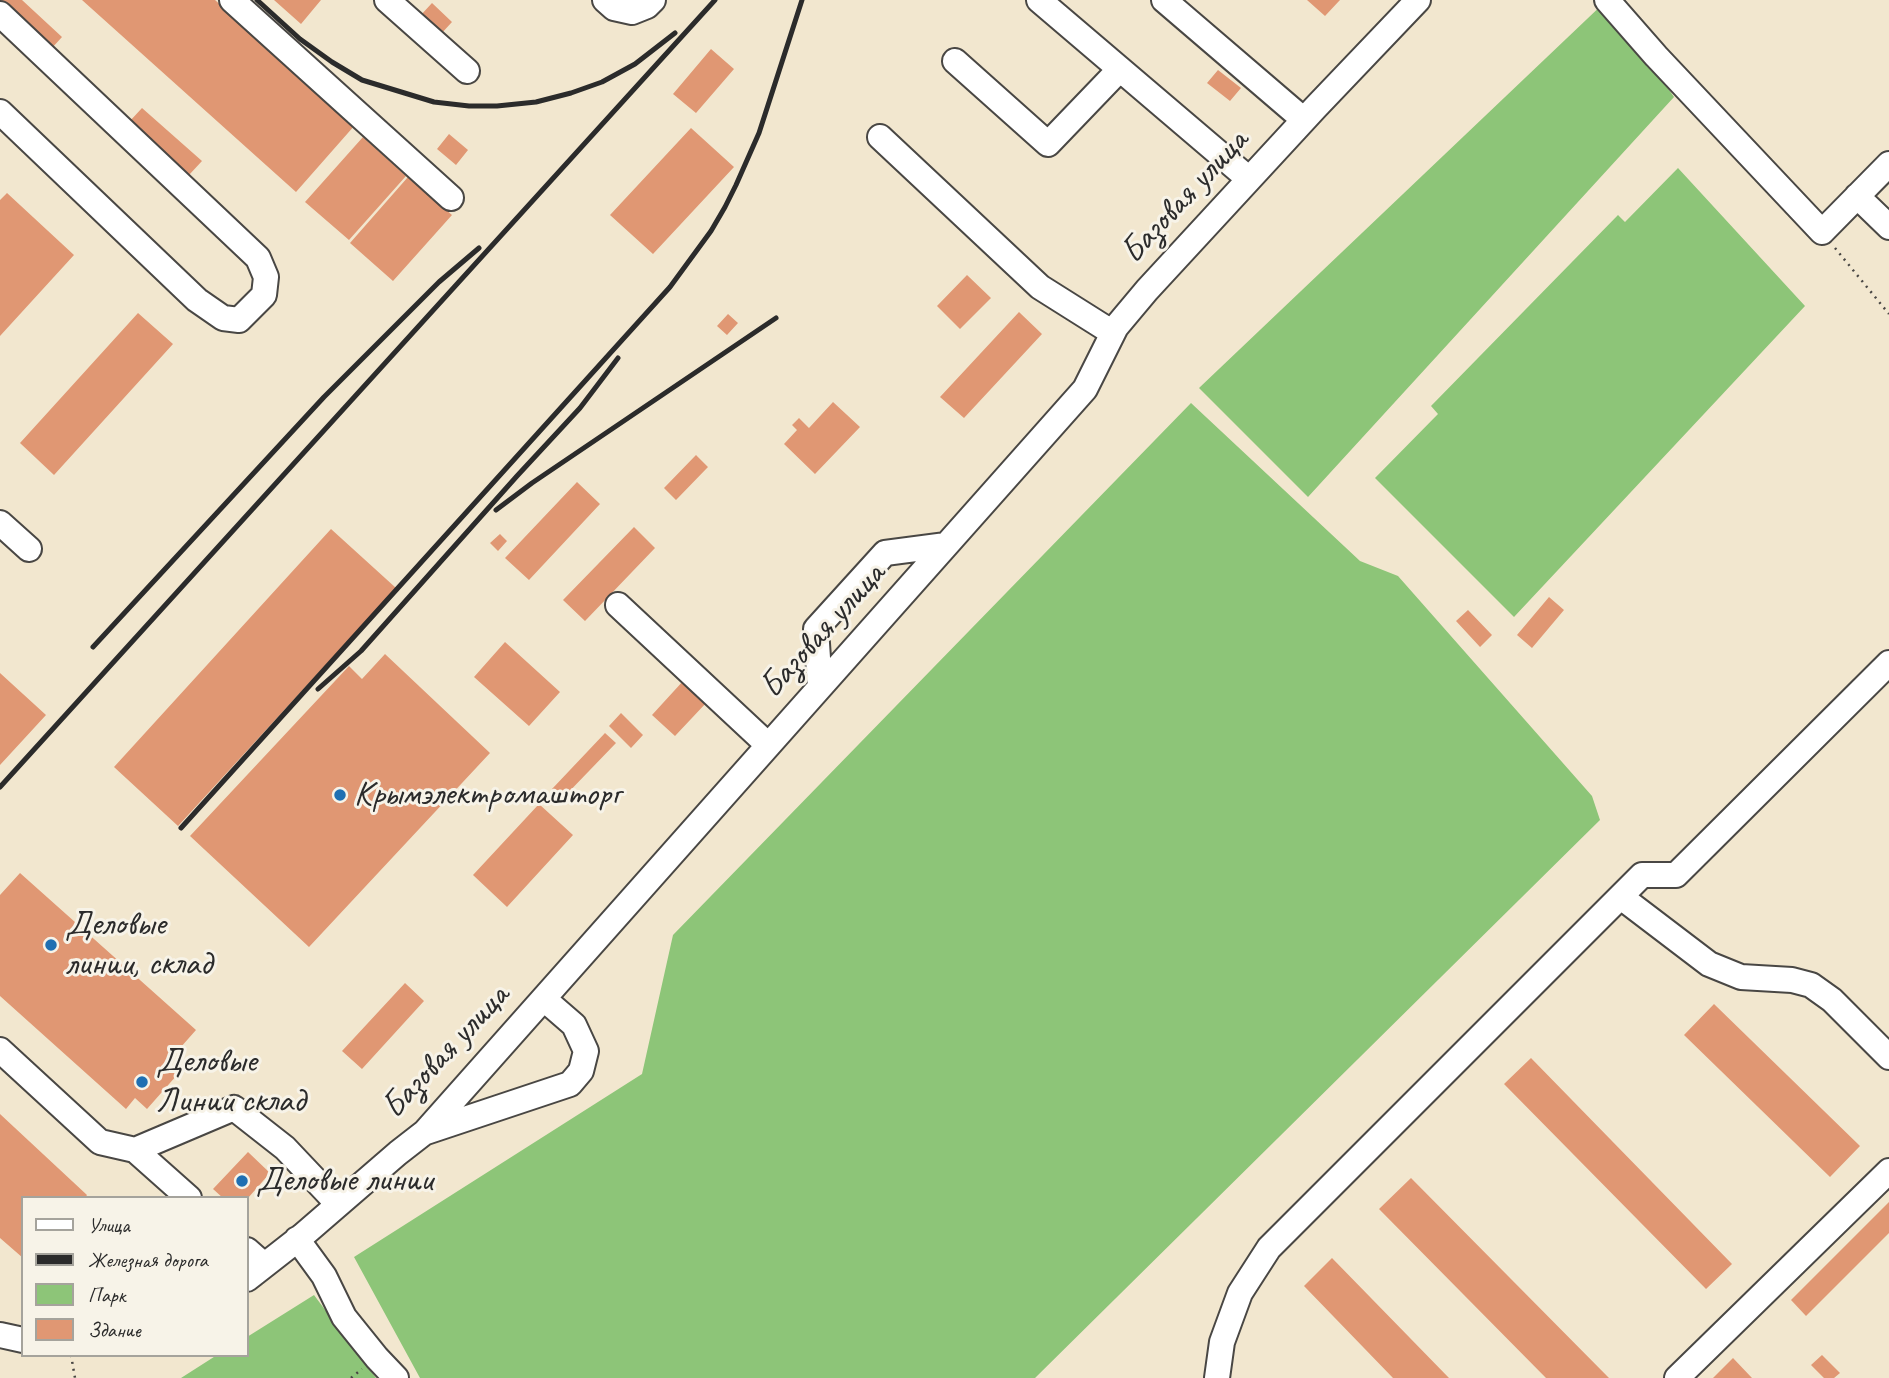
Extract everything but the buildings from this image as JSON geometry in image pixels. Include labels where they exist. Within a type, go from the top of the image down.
[{"type":"street","points":[[232,0],[451,198]]},
{"type":"street","points":[[387,0],[467,71]]},
{"type":"street","points":[[605,0],[614,8],[632,12],[647,6],[653,0]]},
{"type":"street","points":[[1039,0],[1249,179]]},
{"type":"street","points":[[1164,0],[1304,120]]},
{"type":"street","name":"Базовая улица","points":[[253,1265],[297,1239],[425,1132],[1085,389],[1113,333],[1147,290],[1418,0]]},
{"type":"street","points":[[1607,0],[1656,56],[1822,232],[1889,164]]},
{"type":"street","points":[[0,14],[258,258],[266,277],[264,295],[239,320],[223,318],[197,300],[0,113]]},
{"type":"street","points":[[956,61],[1048,144],[1120,69]]},
{"type":"street","points":[[880,137],[1040,287],[1113,333]]},
{"type":"street","points":[[1857,196],[1889,227]]},
{"type":"street","points":[[0,523],[29,549]]},
{"type":"street","points":[[820,687],[817,629],[885,553],[946,545]]},
{"type":"street","points":[[618,605],[768,746]]},
{"type":"street","points":[[1217,1378],[1222,1342],[1240,1293],[1269,1248],[1642,876],[1676,875],[1889,663]]},
{"type":"street","points":[[1621,897],[1709,964],[1741,977],[1792,980],[1811,985],[1832,1000],[1889,1057]]},
{"type":"street","points":[[425,1132],[570,1084],[581,1071],[586,1051],[574,1025],[544,999]]},
{"type":"street","points":[[0,1050],[100,1142],[135,1150],[187,1196]]},
{"type":"street","points":[[135,1150],[234,1108],[285,1148],[338,1204]]},
{"type":"street","points":[[1677,1378],[1889,1171]]},
{"type":"street","points":[[297,1239],[324,1276],[344,1317],[396,1378]]},
{"type":"street","points":[[0,1335],[21,1340]]},
{"type":"path","points":[[1822,232],[1889,314]]},
{"type":"path","points":[[71,1357],[75,1378]]},
{"type":"green space","points":[[1607,0],[1674,97],[1308,497],[1199,388]]},
{"type":"green space","points":[[1678,168],[1805,306],[1514,617],[1375,478],[1438,414],[1431,406],[1618,215],[1625,222]]},
{"type":"green space","points":[[1191,403],[1360,561],[1398,576],[1592,796],[1600,820],[1035,1378],[420,1378],[354,1257],[642,1074],[673,935]]},
{"type":"green space","points":[[314,1295],[376,1378],[181,1378],[214,1357],[248,1357],[248,1336]]},
{"type":"railway","points":[[257,0],[300,39],[362,80],[434,102],[469,106],[536,102],[571,93],[602,82],[635,64],[675,33]]},
{"type":"railway","points":[[0,787],[715,0]]},
{"type":"railway","points":[[181,828],[670,287],[711,231],[736,185],[759,133],[802,0]]},
{"type":"railway","points":[[93,647],[324,397],[439,282],[479,248]]},
{"type":"railway","points":[[496,510],[776,318]]},
{"type":"railway","points":[[318,689],[361,651],[580,408],[618,358]]},
{"type":"place","name":"Крымэлектромашторг","points":[[340,795]]},
{"type":"place","name":"Деловые линии, склад","points":[[51,945]]},
{"type":"place","name":"Деловые Линии склад","points":[[142,1082]]},
{"type":"place","name":"Деловые линии","points":[[242,1181]]}]
